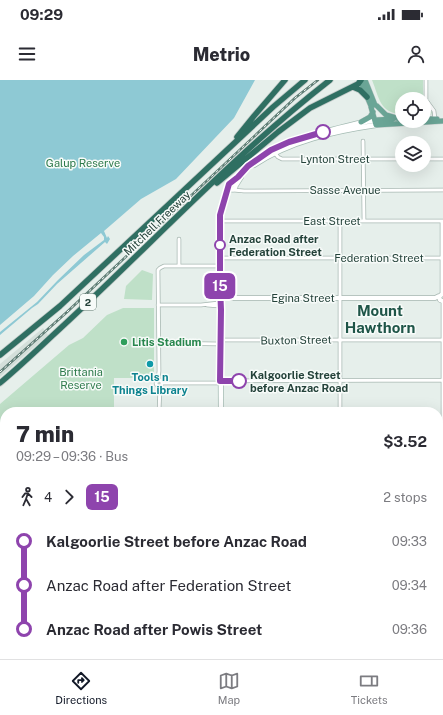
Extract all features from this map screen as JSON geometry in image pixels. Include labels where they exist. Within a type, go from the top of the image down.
[{"type":"highway","points":[[227,150],[285,80]]},
{"type":"highway","name":"Mitchell Freeway","points":[[0,355],[60,306],[273,107],[305,80]]},
{"type":"highway","name":"Mitchell Freeway","points":[[0,383],[72,318],[266,133],[305,99],[330,80]]},
{"type":"highway","points":[[175,220],[289,123],[310,108],[362,80]]},
{"type":"highway","points":[[353,86],[367,97]]},
{"type":"main road","points":[[362,80],[374,106],[378,122]]},
{"type":"main road","points":[[362,80],[367,97],[374,106],[386,115],[395,117]]},
{"type":"main road","points":[[221,407],[220,221],[221,208],[227,194],[248,166],[273,151],[289,142],[361,122],[370,117],[374,106]]},
{"type":"main road","points":[[273,151],[378,122],[395,120]]},
{"type":"main road","points":[[431,120],[435,120]]},
{"type":"main road","points":[[361,122],[443,120]]},
{"type":"main road","points":[[220,301],[220,315]]},
{"type":"street","points":[[426,80],[426,100],[434,112],[435,120]]},
{"type":"street","points":[[363,141],[364,221]]},
{"type":"street","name":"Lynton Street","points":[[273,151],[282,159],[395,159]]},
{"type":"street","points":[[431,159],[443,159]]},
{"type":"street","name":"Sasse Avenue","points":[[233,187],[246,190],[443,190]]},
{"type":"street","name":"East Street","points":[[220,221],[443,221]]},
{"type":"street","points":[[340,221],[340,407]]},
{"type":"street","points":[[443,221],[441,296],[443,421]]},
{"type":"street","points":[[179,239],[179,266]]},
{"type":"street","name":"Federation Street","points":[[220,258],[442,258]]},
{"type":"street","points":[[159,407],[158,270],[160,268],[179,266],[220,266]]},
{"type":"street","name":"Egina Street","points":[[158,305],[205,305],[220,301],[441,296]]},
{"type":"street","name":"Buxton Street","points":[[158,343],[442,340]]},
{"type":"street","points":[[159,383],[443,380]]},
{"type":"shaded area","points":[[43,328],[48,335],[0,377],[0,364]]},
{"type":"green space","points":[[372,80],[423,80],[423,92],[395,92],[395,113],[385,108],[379,98]]},
{"type":"green space","points":[[142,270],[153,274],[152,300],[124,299],[126,286]]},
{"type":"green space","name":"Brittania Reserve","points":[[123,308],[154,308],[154,375],[151,378],[114,378],[114,407],[0,407],[0,404],[69,345],[83,338],[107,315]]},
{"type":"water","name":"Galup Reserve","points":[[0,80],[255,80],[234,118],[176,179],[141,199],[104,231],[107,238],[108,236],[110,239],[107,244],[105,242],[57,284],[38,304],[0,335],[0,332],[37,302],[84,255],[104,240],[104,237],[101,233],[73,256],[34,296],[0,325]]},
{"type":"railway","points":[[0,372],[67,312],[295,98],[318,80]]},
{"type":"bus line","name":"15","points":[[239,381],[220,381],[220,215],[229,184],[248,166],[271,150],[289,142],[323,132]]},
{"type":"place","name":"Anzac Road after Federation Street","points":[[220,245]]},
{"type":"place","name":"Litis Stadium","points":[[124,342]]},
{"type":"place","name":"Tools n Things Library","points":[[150,364]]},
{"type":"place","name":"Kalgoorlie Street before Anzac Road","points":[[239,381]]},
{"type":"district","name":"Mount Hawthorn","points":[[380,320]]}]
